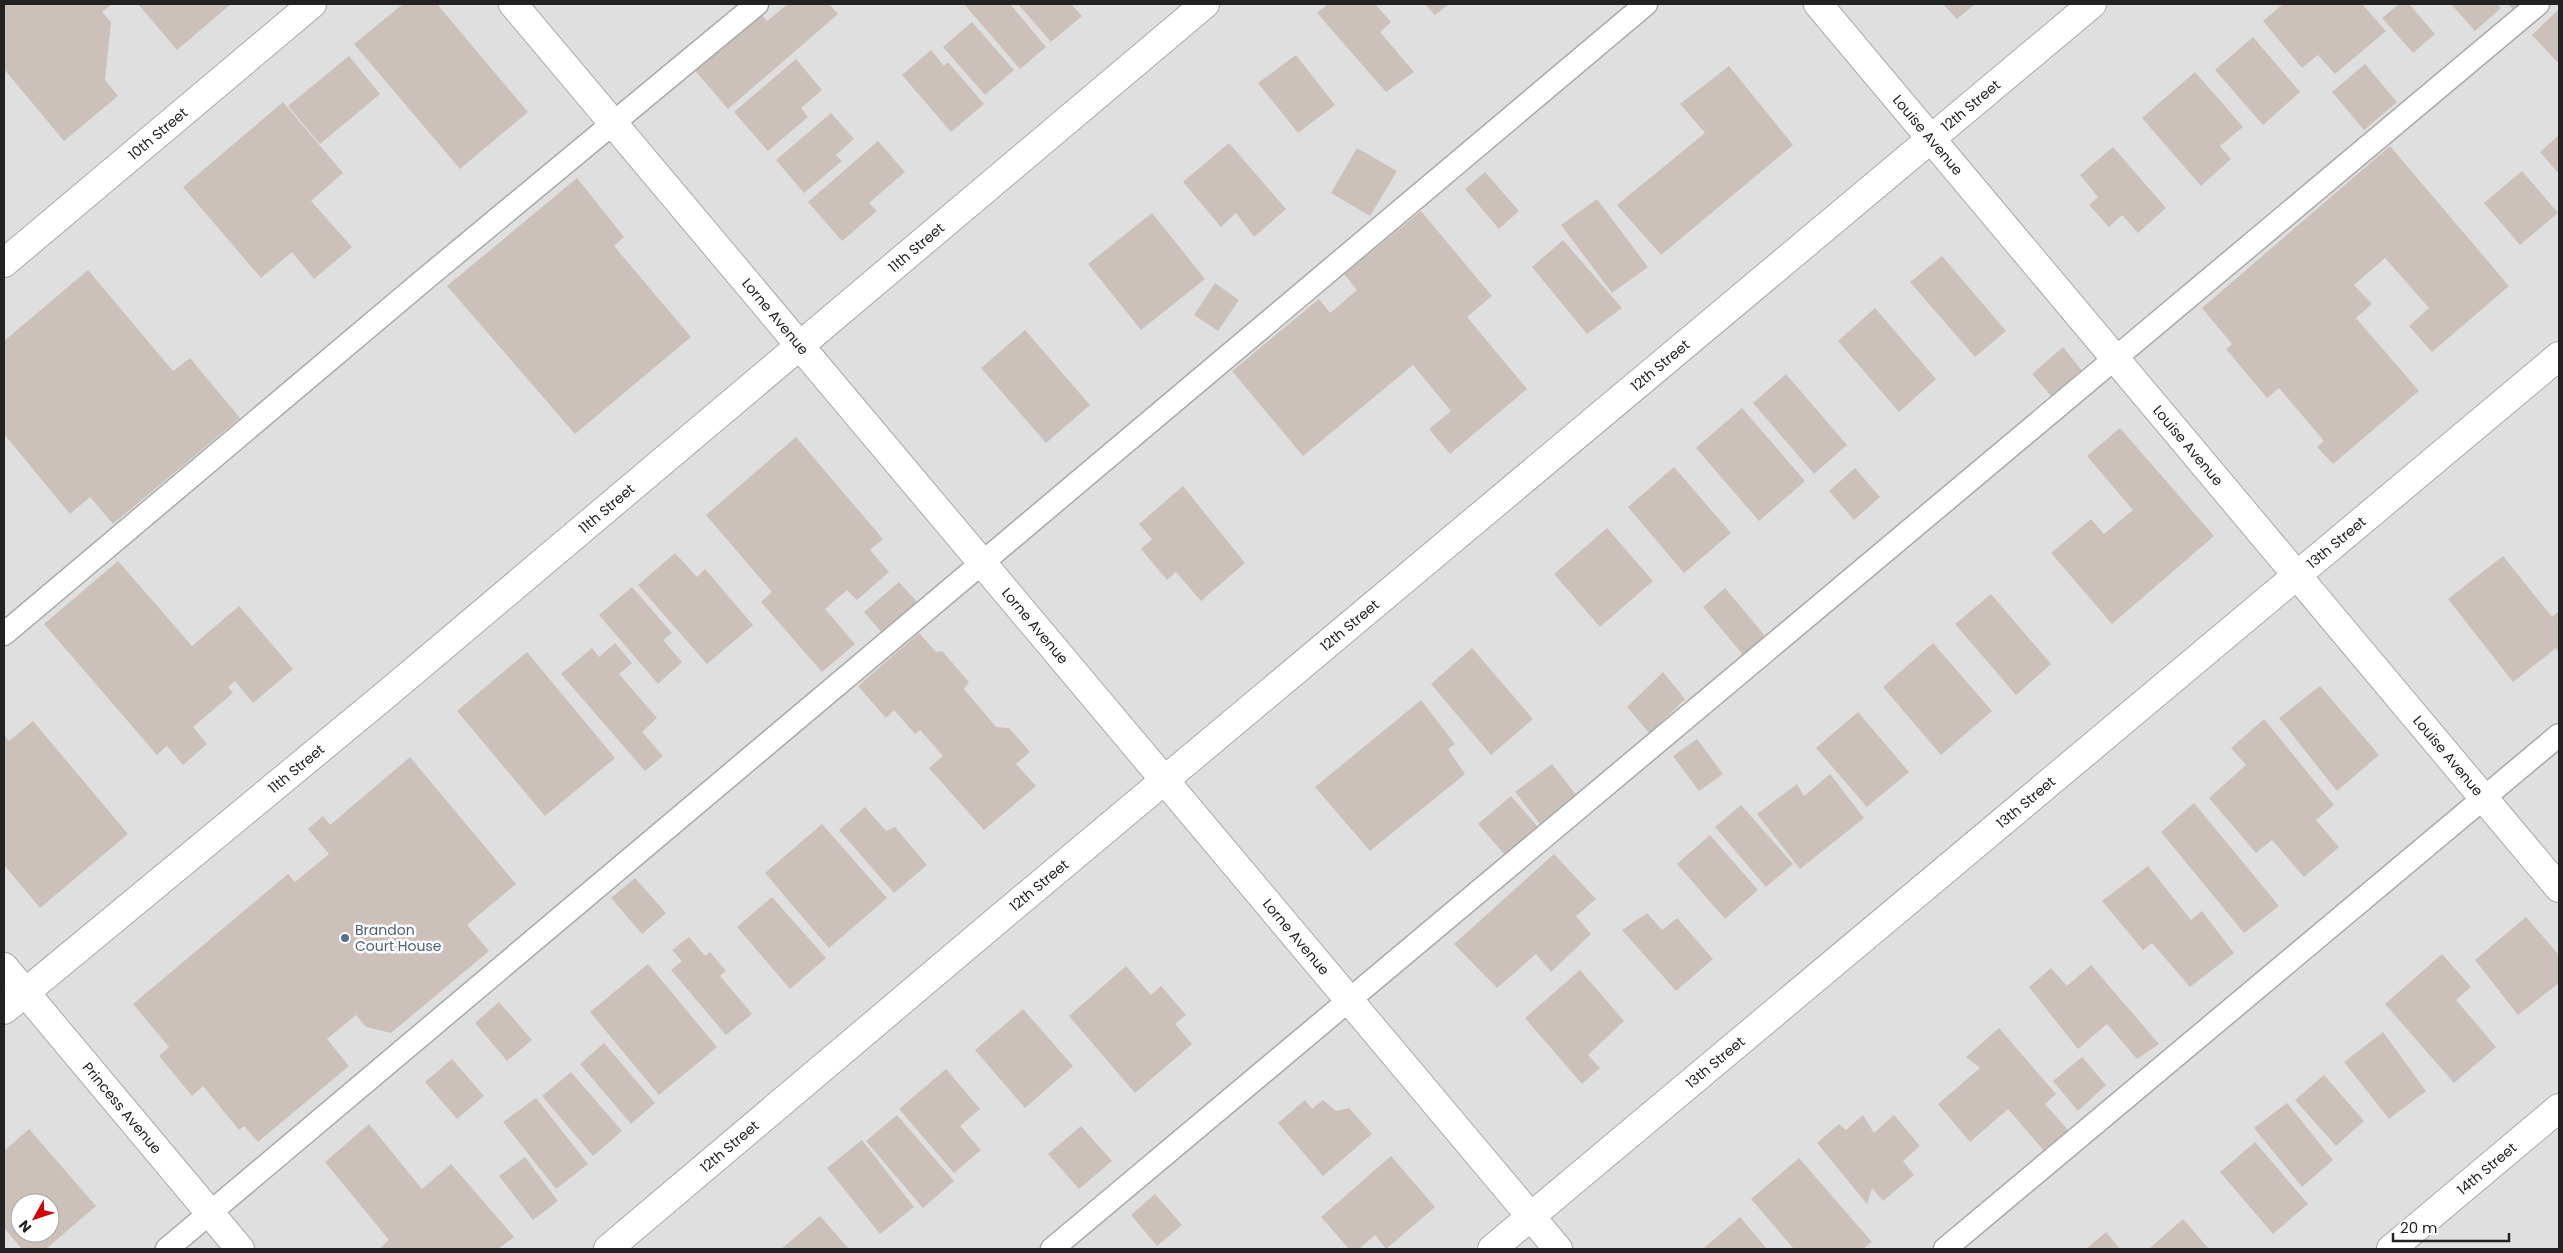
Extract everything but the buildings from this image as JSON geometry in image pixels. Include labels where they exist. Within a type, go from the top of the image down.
[{"type":"street","name":"10th Street","points":[[4,262],[312,4]]},
{"type":"street","name":"Lorne Avenue","points":[[513,4],[1558,1249]]},
{"type":"street","name":"11th Street","points":[[4,1010],[183,864],[1206,4]]},
{"type":"street","name":"Louise Avenue","points":[[1818,4],[2559,888]]},
{"type":"street","name":"12th Street","points":[[608,1249],[2092,4]]},
{"type":"street","name":"13th Street","points":[[1492,1249],[2296,574],[2559,356]]},
{"type":"street","name":"Princess Avenue","points":[[4,967],[240,1249]]},
{"type":"street","name":"14th Street","points":[[2391,1249],[2559,1108]]},
{"type":"lane","points":[[4,634],[757,4]]},
{"type":"lane","points":[[166,1249],[1646,4]]},
{"type":"lane","points":[[1052,1249],[2538,4]]},
{"type":"lane","points":[[1945,1249],[2559,735]]},
{"type":"shaded area","points":[[4,4],[2559,4],[2559,1249],[4,1249]]},
{"type":"place","name":"Brandon Court House","points":[[345,938]]}]
